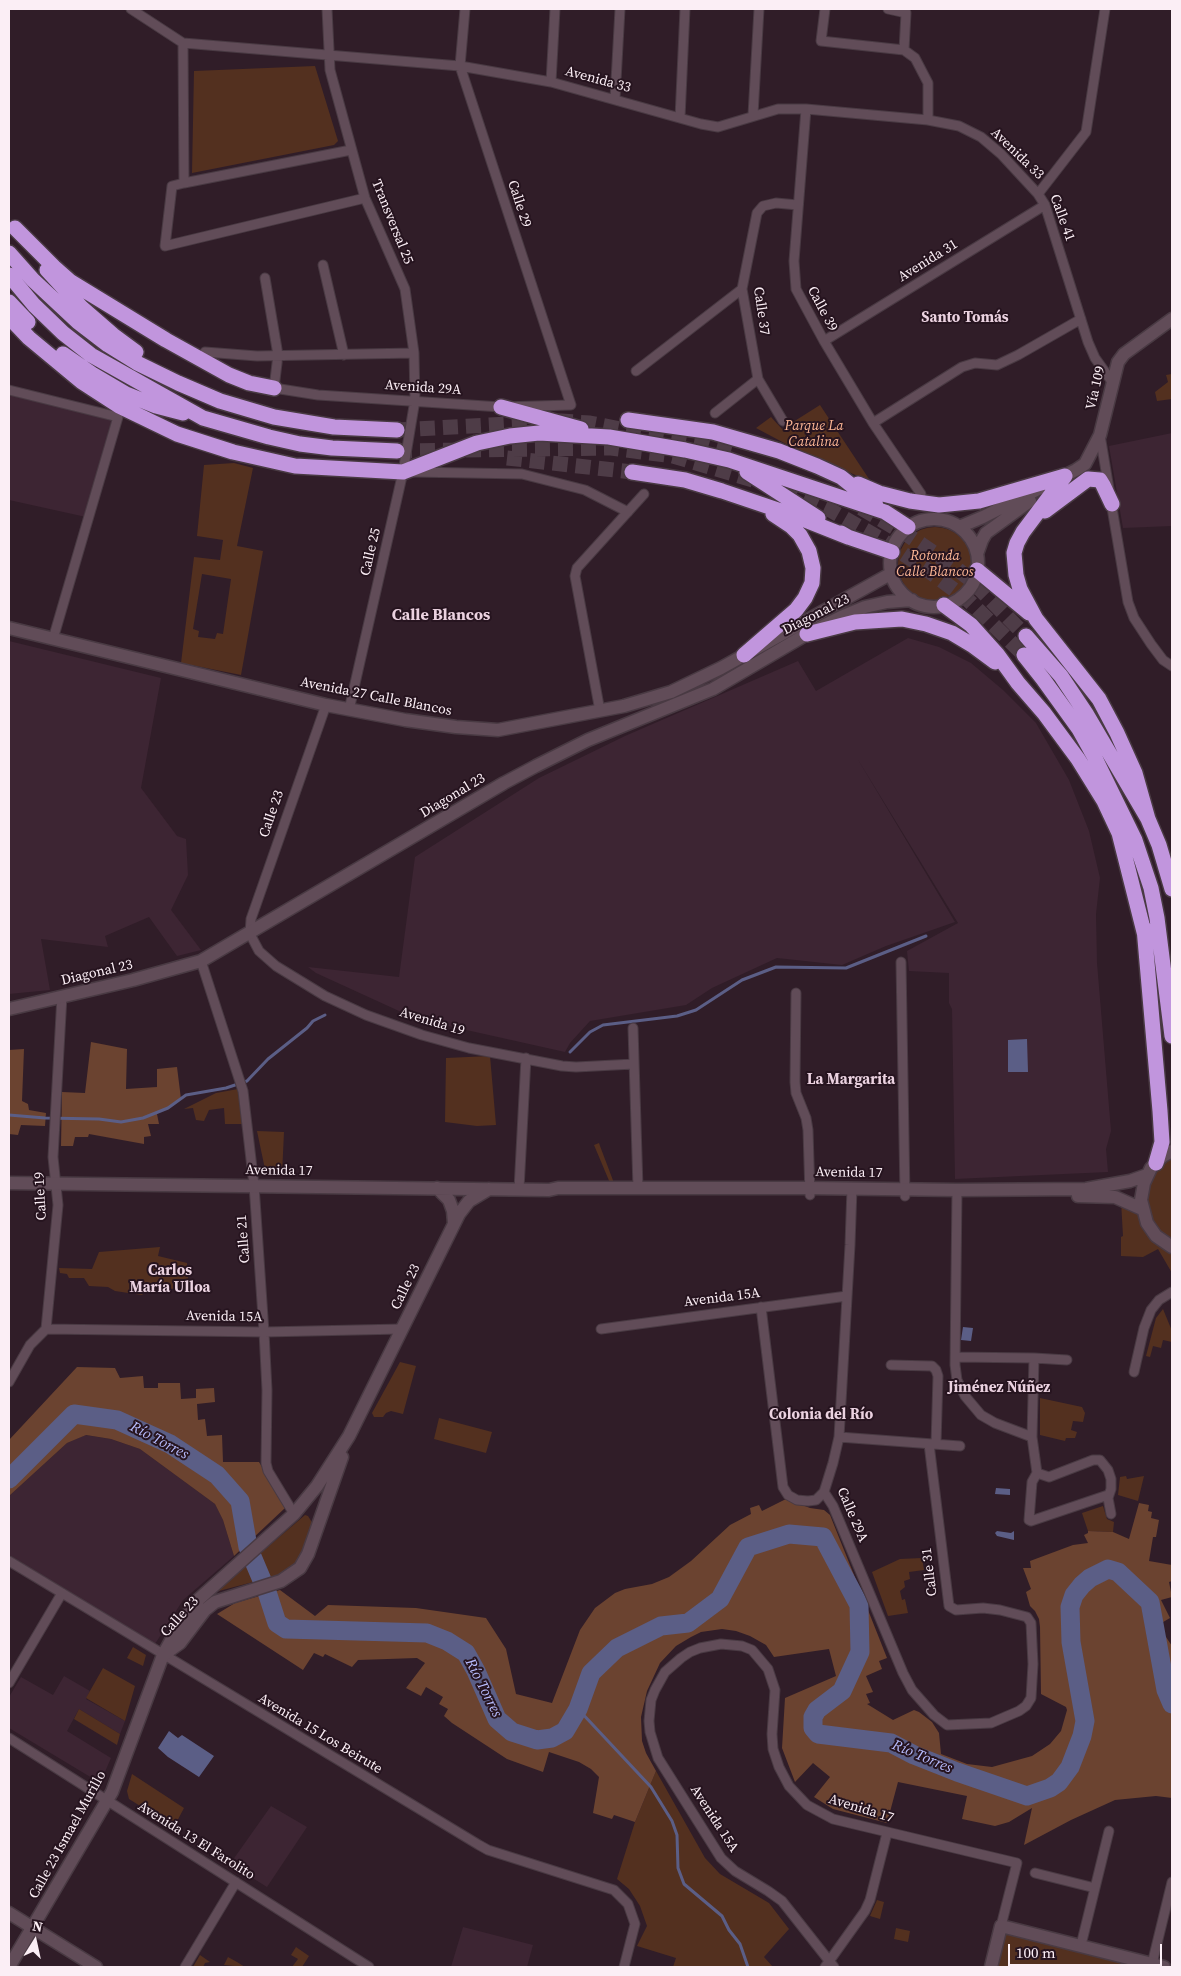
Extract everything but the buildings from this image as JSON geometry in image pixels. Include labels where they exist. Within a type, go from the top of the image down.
[{"type":"highway","points":[[12,224],[60,286],[82,308],[113,335],[178,383]]},
{"type":"highway","points":[[12,224],[71,282],[158,335],[229,375],[249,383],[274,388]]},
{"type":"highway","points":[[9,253],[33,280],[86,328],[108,345],[137,363],[178,383],[220,401],[274,417],[334,427],[397,430]]},
{"type":"highway","points":[[9,275],[34,306],[63,333],[91,355],[203,418]]},
{"type":"highway","points":[[9,302],[44,338],[70,360],[126,394],[156,406],[300,444],[397,452]]},
{"type":"highway","points":[[9,317],[29,338],[82,382],[119,406],[177,434],[233,452],[296,466],[403,472],[477,443],[510,436],[539,433],[609,437]]},
{"type":"highway","points":[[501,407],[609,437],[685,450],[729,460],[885,512]]},
{"type":"highway","points":[[628,420],[713,432],[749,441],[817,466],[879,493],[910,501],[939,505],[979,502],[1065,476]]},
{"type":"highway","points":[[729,460],[848,538]]},
{"type":"highway","points":[[632,472],[685,480],[790,514],[848,538],[892,552]]},
{"type":"highway","points":[[1065,476],[1023,532],[1017,543],[1014,562],[1020,589],[1036,619],[1099,699],[1117,733],[1135,774],[1148,820]]},
{"type":"highway","points":[[841,478],[908,527]]},
{"type":"highway","points":[[1033,519],[1088,480],[1100,480],[1112,504]]},
{"type":"highway","points":[[744,655],[796,610],[805,598],[812,582],[813,568],[809,551],[800,535],[791,526],[752,502]]},
{"type":"highway","points":[[977,570],[1036,619]]},
{"type":"highway","points":[[944,605],[970,625],[997,654],[1078,759],[1104,801],[1119,834],[1144,936]]},
{"type":"highway","points":[[807,634],[855,622],[878,619],[902,619],[926,624],[952,633],[972,645],[1018,683]]},
{"type":"highway","points":[[1026,636],[1061,676],[1087,715],[1172,862]]},
{"type":"highway","points":[[1024,655],[1079,729],[1125,818],[1141,855],[1151,888],[1157,918],[1172,1036]]},
{"type":"highway","points":[[1125,818],[1140,891],[1160,1111],[1162,1142],[1151,1169]]},
{"type":"highway","points":[[1156,836],[1172,890]]},
{"type":"main road","name":"Vía 109","points":[[959,527],[984,517],[1085,464],[1100,435],[1115,369],[1124,354],[1172,319]]},
{"type":"main road","name":"Vía 109","points":[[977,554],[986,533],[1065,476]]},
{"type":"main road","points":[[930,519],[945,520],[959,527],[971,539],[977,554],[975,578],[966,592],[944,605],[927,606],[912,600],[899,588],[892,573],[892,552],[898,538],[908,527],[930,519]]},
{"type":"main road","name":"Avenida 27 Calle Blancos","points":[[9,628],[349,710],[447,726],[498,730],[600,711],[648,700],[671,692],[744,655],[892,573]]},
{"type":"main road","name":"Diagonal 23","points":[[9,1009],[202,961],[512,779],[588,740],[713,689],[807,634],[865,607],[887,602],[912,600]]},
{"type":"main road","name":"Avenida 17","points":[[957,1193],[1086,1189],[1130,1181],[1151,1169],[1172,1151]]},
{"type":"main road","points":[[1151,1169],[1142,1191],[1142,1209],[1147,1223],[1156,1236],[1172,1247]]},
{"type":"main road","name":"Avenida 17","points":[[9,1183],[548,1190],[558,1188],[638,1188],[1107,1196],[1115,1197],[1142,1209]]},
{"type":"main road","points":[[437,1188],[449,1200],[454,1211],[454,1223]]},
{"type":"main road","name":"Calle 23","points":[[163,1655],[198,1599],[293,1514],[317,1486],[349,1436],[458,1214],[469,1201],[488,1189]]},
{"type":"main road","name":"Avenida 17","points":[[548,1190],[557,1193],[683,1194],[809,1191]]},
{"type":"main road","name":"Calle 23","points":[[163,1655],[180,1643],[209,1606],[223,1598],[281,1582],[300,1568],[308,1554],[349,1436]]},
{"type":"main road","name":"Calle 23 Ismael Murillo","points":[[9,1967],[119,1778],[163,1655]]},
{"type":"main road","points":[[9,1913],[96,1967]]},
{"type":"main road","points":[[991,1967],[1001,1926],[1157,1966]]},
{"type":"street","name":"Avenida 33","points":[[131,9],[183,43],[460,66],[550,82],[718,127],[778,108],[806,108],[928,120],[959,126],[980,137],[1001,154],[1038,194]]},
{"type":"street","name":"Transversal 25","points":[[327,9],[330,70],[351,150],[365,198],[405,289],[414,352],[415,400]]},
{"type":"street","name":"Calle 29","points":[[465,9],[460,66],[571,405]]},
{"type":"street","points":[[550,82],[556,9]]},
{"type":"street","points":[[615,99],[620,9]]},
{"type":"street","points":[[680,118],[686,9]]},
{"type":"street","points":[[753,115],[759,9]]},
{"type":"street","points":[[825,9],[821,41],[904,50],[915,58],[928,83],[928,120]]},
{"type":"street","points":[[888,9],[906,13],[904,50]]},
{"type":"street","name":"Calle 41","points":[[1105,9],[1086,132],[1038,194],[1046,205],[1095,358],[1113,383]]},
{"type":"street","points":[[183,43],[184,183]]},
{"type":"street","name":"Calle 39","points":[[806,108],[794,261],[796,289],[824,341],[873,422],[921,494]]},
{"type":"street","points":[[351,150],[172,186],[165,246],[365,198]]},
{"type":"street","name":"Calle 37","points":[[783,421],[758,379],[742,289],[758,213],[764,206],[776,203],[798,205]]},
{"type":"street","name":"Avenida 31","points":[[824,341],[1046,205]]},
{"type":"street","points":[[323,265],[344,355]]},
{"type":"street","points":[[265,278],[278,355],[274,388]]},
{"type":"street","points":[[636,371],[742,289]]},
{"type":"street","points":[[873,422],[962,367],[976,363],[997,365],[1081,319]]},
{"type":"street","points":[[205,352],[257,356],[414,352]]},
{"type":"street","points":[[715,413],[758,379]]},
{"type":"street","name":"Avenida 29A","points":[[274,388],[318,396],[415,400],[501,407],[571,405]]},
{"type":"street","points":[[9,390],[118,417],[53,638]]},
{"type":"street","name":"Calle 25","points":[[349,710],[403,472],[415,400]]},
{"type":"street","points":[[1100,435],[1128,602],[1134,618],[1145,636],[1163,660],[1172,666]]},
{"type":"street","points":[[403,472],[522,474],[586,490],[628,512]]},
{"type":"street","points":[[600,711],[575,576],[577,568],[644,494]]},
{"type":"street","name":"Calle 23","points":[[250,934],[251,919],[256,903],[326,705]]},
{"type":"street","name":"Avenida 19","points":[[250,934],[259,951],[276,966],[325,996],[366,1015],[422,1035],[469,1048],[576,1067],[634,1064]]},
{"type":"street","name":"Calle 21","points":[[202,961],[243,1091],[254,1185],[264,1332],[267,1390],[266,1463],[268,1471],[293,1514]]},
{"type":"street","points":[[901,962],[905,1192]]},
{"type":"street","points":[[796,993],[795,1087],[806,1118],[808,1130],[809,1191]]},
{"type":"street","name":"Calle 19","points":[[46,1329],[58,1205],[54,1183],[53,1157],[62,996]]},
{"type":"street","points":[[633,1028],[638,1188]]},
{"type":"street","points":[[519,1189],[526,1058]]},
{"type":"street","name":"Calle 29A","points":[[851,1192],[839,1437],[824,1492],[833,1506],[907,1683],[934,1715]]},
{"type":"street","points":[[957,1193],[956,1373],[965,1396],[981,1415],[995,1423],[1032,1437]]},
{"type":"street","points":[[1134,1372],[1144,1328],[1151,1310],[1159,1300],[1172,1292]]},
{"type":"street","name":"Avenida 15A","points":[[601,1329],[847,1296]]},
{"type":"street","points":[[761,1307],[783,1487],[788,1494],[797,1500],[808,1502],[816,1500],[824,1492]]},
{"type":"street","points":[[9,1382],[30,1345],[46,1329]]},
{"type":"street","name":"Avenida 15A","points":[[46,1329],[264,1332],[402,1329]]},
{"type":"street","points":[[956,1357],[1067,1360]]},
{"type":"street","points":[[1034,1358],[1032,1437],[1037,1473],[1032,1482],[1028,1520],[1031,1522],[1108,1495]]},
{"type":"street","points":[[891,1365],[932,1366],[937,1373],[933,1444]]},
{"type":"street","points":[[937,1373],[956,1373]]},
{"type":"street","points":[[839,1437],[960,1446]]},
{"type":"street","name":"Calle 31","points":[[933,1444],[949,1606],[951,1609],[956,1610],[987,1608],[1027,1617],[1032,1623],[1033,1685],[1031,1698],[1026,1706],[991,1723],[947,1725],[934,1715]]},
{"type":"street","points":[[1037,1473],[1049,1477],[1093,1460],[1100,1460],[1108,1470],[1111,1479],[1111,1489],[1108,1495],[1111,1514]]},
{"type":"street","name":"Avenida 15 Los Beirute","points":[[9,1560],[163,1655],[488,1850],[614,1890],[628,1904],[635,1924],[624,1967]]},
{"type":"street","points":[[9,1684],[62,1593]]},
{"type":"street","name":"Avenida 15A","points":[[752,1650],[732,1645],[710,1646],[690,1652],[673,1664],[660,1681],[651,1700],[649,1722],[652,1742],[658,1758],[720,1858],[735,1871],[782,1901],[829,1965]]},
{"type":"street","name":"Avenida 17","points":[[752,1650],[768,1669],[773,1681],[775,1690],[772,1734],[774,1749],[779,1767],[789,1786],[807,1805],[833,1819],[1017,1863],[1001,1926]]},
{"type":"street","name":"Avenida 13 El Farolito","points":[[9,1738],[106,1802],[369,1967]]},
{"type":"street","points":[[1080,1945],[1109,1831]]},
{"type":"street","points":[[829,1965],[865,1911],[870,1900],[887,1833]]},
{"type":"street","points":[[1035,1873],[1095,1888]]},
{"type":"street","points":[[185,1967],[236,1882]]},
{"type":"street","points":[[1157,1966],[1172,1882]]},
{"type":"shaded area","points":[[9,395],[113,420],[86,517],[9,500]]},
{"type":"shaded area","points":[[1172,433],[1172,526],[1123,528],[1109,446]]},
{"type":"shaded area","points":[[908,638],[939,647],[971,663],[1003,690],[1036,723],[1069,780],[1089,831],[1100,878],[1096,914],[1097,963],[1111,1131],[1106,1149],[1108,1172],[955,1179],[952,1009],[949,1003],[949,973],[909,971],[907,951],[958,923],[857,758],[955,922],[886,946],[842,965],[777,958],[712,988],[686,1005],[590,1021],[570,1043],[565,1052],[444,1025],[399,1011],[316,973],[308,967],[399,977],[415,857],[539,778],[625,736],[798,661],[816,691]]},
{"type":"shaded area","points":[[9,641],[161,678],[141,788],[177,836],[186,839],[188,875],[171,910],[201,950],[177,956],[149,917],[105,936],[108,947],[41,939],[50,990],[9,994]]},
{"type":"shaded area","points":[[91,1042],[127,1049],[126,1089],[157,1087],[157,1069],[177,1067],[181,1099],[157,1114],[159,1124],[148,1124],[151,1136],[144,1137],[144,1144],[89,1134],[88,1137],[75,1137],[73,1146],[61,1146],[62,1092],[85,1093]]},
{"type":"shaded area","points":[[24,1049],[22,1101],[28,1104],[29,1110],[46,1113],[45,1126],[21,1125],[18,1135],[9,1134],[9,1050]]},
{"type":"shaded area","points":[[77,1367],[115,1368],[120,1378],[143,1376],[144,1388],[158,1388],[158,1383],[180,1383],[181,1399],[196,1398],[196,1389],[214,1388],[215,1402],[197,1404],[198,1420],[205,1419],[207,1436],[222,1435],[223,1462],[259,1462],[284,1503],[285,1508],[234,1556],[223,1520],[215,1504],[140,1449],[111,1439],[86,1435],[67,1443],[9,1496],[9,1440]]},
{"type":"shaded area","points":[[85,1435],[111,1439],[140,1449],[215,1504],[223,1520],[234,1556],[183,1600],[155,1644],[9,1555],[9,1496],[67,1443]]},
{"type":"shaded area","points":[[786,1499],[810,1508],[824,1510],[830,1515],[887,1658],[879,1661],[882,1669],[866,1676],[873,1692],[866,1694],[870,1703],[867,1704],[893,1720],[914,1710],[919,1712],[932,1722],[939,1733],[941,1754],[967,1764],[992,1767],[1032,1756],[1050,1744],[1061,1731],[1067,1710],[1066,1707],[1041,1694],[1039,1619],[1030,1606],[1026,1592],[1031,1589],[1023,1568],[1031,1568],[1030,1561],[1073,1545],[1088,1543],[1084,1535],[1088,1531],[1113,1532],[1129,1539],[1139,1503],[1149,1505],[1148,1511],[1152,1512],[1151,1518],[1159,1520],[1156,1537],[1153,1537],[1149,1561],[1172,1565],[1172,1581],[1169,1582],[1172,1597],[1161,1600],[1170,1618],[1158,1625],[1172,1646],[1172,1798],[1156,1796],[1115,1800],[1071,1820],[1024,1845],[1032,1808],[1009,1822],[995,1826],[962,1819],[967,1796],[898,1782],[887,1823],[833,1809],[814,1797],[830,1777],[813,1763],[795,1782],[782,1748],[785,1698],[836,1676],[829,1649],[774,1657],[766,1645],[750,1636],[722,1629],[701,1632],[691,1637],[676,1646],[660,1663],[647,1691],[641,1717],[642,1741],[656,1771],[635,1822],[614,1815],[612,1819],[593,1813],[599,1777],[591,1769],[579,1762],[549,1752],[543,1772],[507,1759],[444,1716],[448,1709],[439,1704],[443,1697],[426,1687],[421,1696],[406,1688],[425,1663],[417,1658],[358,1660],[352,1667],[325,1654],[323,1657],[314,1653],[303,1670],[217,1614],[235,1603],[280,1590],[315,1616],[328,1605],[416,1608],[486,1618],[506,1649],[516,1694],[552,1703],[580,1630],[595,1608],[615,1593],[625,1589],[652,1584],[669,1577],[691,1561],[730,1525],[751,1514],[750,1508],[759,1505],[762,1511]]},
{"type":"shaded area","points":[[64,1676],[90,1691],[86,1699],[125,1721],[120,1734],[79,1709],[67,1731],[111,1758],[101,1781],[97,1781],[9,1728],[9,1697],[21,1677],[53,1695]]},
{"type":"shaded area","points":[[271,1806],[307,1827],[267,1887],[230,1864]]},
{"type":"shaded area","points":[[463,1927],[533,1945],[527,1967],[451,1967]]},
{"type":"green space","points":[[315,66],[338,141],[334,145],[192,173],[194,71]]},
{"type":"green space","points":[[1172,374],[1172,399],[1157,401],[1155,392],[1168,382],[1166,375]]},
{"type":"green space","name":"Parque La Catalina","points":[[820,405],[871,482],[788,445],[756,428],[771,417],[782,429]]},
{"type":"green space","points":[[234,463],[253,468],[237,546],[263,551],[241,675],[181,663],[194,557],[220,560],[223,540],[197,536],[204,465]],"holes":[[[202,574],[231,579],[223,634],[217,633],[215,639],[198,637],[199,631],[193,629]]]},
{"type":"green space","name":"Rotonda Calle Blancos","points":[[928,527],[942,527],[956,533],[966,543],[972,557],[970,578],[956,595],[942,601],[928,601],[914,595],[904,585],[898,571],[898,557],[904,543],[914,533]]},
{"type":"green space","points":[[490,1056],[496,1125],[477,1126],[445,1122],[446,1058]]},
{"type":"green space","points":[[238,1089],[243,1124],[225,1124],[224,1108],[209,1110],[204,1121],[196,1120],[193,1108],[184,1109],[216,1093]]},
{"type":"green space","points":[[257,1131],[284,1132],[282,1175],[266,1174]]},
{"type":"green space","points":[[599,1143],[614,1183],[610,1183],[594,1145]]},
{"type":"green space","points":[[1172,1158],[1172,1243],[1153,1225],[1146,1199],[1155,1173],[1164,1163]]},
{"type":"green space","points":[[1121,1201],[1140,1208],[1172,1249],[1172,1273],[1158,1249],[1143,1257],[1121,1256],[1121,1237],[1123,1236]]},
{"type":"green space","points":[[160,1247],[158,1256],[187,1263],[189,1290],[149,1287],[142,1295],[115,1291],[108,1287],[89,1286],[84,1278],[69,1278],[67,1274],[60,1273],[59,1268],[92,1269],[99,1252]]},
{"type":"green space","points":[[1163,1309],[1172,1331],[1172,1342],[1163,1340],[1161,1348],[1153,1346],[1150,1357],[1146,1356],[1156,1318]]},
{"type":"green space","points":[[400,1362],[416,1366],[403,1414],[391,1411],[383,1417],[374,1417],[372,1413]]},
{"type":"green space","points":[[1040,1398],[1082,1407],[1085,1413],[1083,1422],[1073,1421],[1071,1430],[1077,1432],[1075,1438],[1066,1438],[1065,1441],[1040,1435]]},
{"type":"green space","points":[[439,1418],[492,1432],[486,1453],[434,1439]]},
{"type":"green space","points":[[1126,1476],[1127,1479],[1144,1476],[1138,1501],[1118,1495],[1120,1477]]},
{"type":"green space","points":[[1103,1506],[1107,1519],[1114,1522],[1113,1532],[1088,1531],[1082,1513]]},
{"type":"green space","points":[[305,1515],[308,1516],[313,1524],[297,1563],[276,1576],[215,1592]]},
{"type":"green space","points":[[922,1558],[924,1570],[909,1572],[910,1579],[904,1581],[905,1587],[900,1591],[902,1600],[905,1599],[908,1613],[888,1616],[872,1572],[900,1559]]},
{"type":"green space","points":[[133,1647],[146,1655],[143,1666],[127,1658]]},
{"type":"green space","points":[[103,1668],[135,1686],[125,1721],[86,1698]]},
{"type":"green space","points":[[79,1709],[120,1734],[117,1745],[74,1719]]},
{"type":"green space","points":[[656,1771],[705,1858],[720,1874],[769,1903],[789,1929],[764,1957],[773,1967],[673,1967],[676,1958],[637,1946],[647,1926],[640,1906],[629,1889],[617,1879],[635,1822]]},
{"type":"green space","points":[[132,1774],[184,1808],[174,1827],[129,1799],[127,1791]]},
{"type":"green space","points":[[877,1900],[884,1902],[880,1919],[870,1916]]},
{"type":"green space","points":[[896,1928],[910,1931],[908,1942],[894,1939]]},
{"type":"green space","points":[[1005,1932],[1146,1967],[996,1967]]},
{"type":"green space","points":[[296,1947],[309,1956],[302,1967],[292,1967],[298,1959],[291,1955]]},
{"type":"green space","points":[[200,1955],[210,1962],[205,1963],[203,1967],[193,1967]]},
{"type":"green space","points":[[228,1957],[237,1962],[245,1967],[224,1965]]},
{"type":"water","points":[[1027,1039],[1028,1072],[1008,1072],[1008,1040]]},
{"type":"water","points":[[963,1327],[973,1328],[971,1341],[961,1340]]},
{"type":"water","points":[[996,1488],[1010,1489],[1010,1495],[995,1494]]},
{"type":"water","points":[[997,1531],[1011,1533],[1014,1531],[1014,1540],[997,1536],[995,1533]]},
{"type":"water","points":[[169,1731],[178,1738],[182,1735],[214,1756],[199,1777],[168,1757],[158,1748]]},
{"type":"waterway","points":[[570,1052],[590,1032],[603,1025],[677,1016],[696,1010],[742,980],[776,967],[846,968],[926,936]]},
{"type":"waterway","points":[[9,1115],[99,1119],[121,1122],[143,1118],[168,1108],[186,1095],[226,1088],[247,1081],[268,1059],[313,1021],[325,1015]]},
{"type":"waterway","name":"Río Torres","points":[[9,1479],[74,1414],[117,1420],[170,1444],[217,1475],[240,1501],[248,1547],[267,1592],[277,1623],[286,1629],[427,1633],[447,1641],[466,1653],[497,1719],[512,1732],[537,1740],[552,1738],[565,1731],[578,1709],[591,1673],[617,1648],[661,1626],[688,1623],[720,1599],[748,1547],[789,1534],[823,1537],[859,1605],[860,1652],[842,1691],[817,1710],[813,1717],[813,1728],[818,1734],[891,1743],[914,1755],[957,1772],[1027,1796],[1050,1788],[1059,1782],[1070,1767],[1082,1736],[1085,1721],[1071,1642],[1070,1607],[1074,1595],[1082,1585],[1090,1578],[1108,1569],[1118,1572],[1150,1602],[1166,1690],[1172,1704]]},
{"type":"waterway","points":[[578,1709],[651,1787],[672,1821],[677,1835],[678,1868],[684,1884],[722,1916],[729,1930],[740,1944],[748,1967]]},
{"type":"tunnel","points":[[397,430],[561,421],[590,423],[697,444],[731,454]]},
{"type":"tunnel","points":[[397,451],[611,448],[673,456],[786,490],[832,511],[879,538],[926,569],[968,600],[1024,655]]},
{"type":"tunnel","points":[[507,458],[632,472]]},
{"type":"tunnel","points":[[861,508],[909,536],[953,566],[971,580],[1026,636]]},
{"type":"district","name":"Santo Tomás","points":[[965,318]]},
{"type":"district","name":"Calle Blancos","points":[[441,616]]},
{"type":"district","name":"La Margarita","points":[[851,1080]]},
{"type":"district","name":"Carlos María Ulloa","points":[[170,1280]]},
{"type":"district","name":"Jiménez Núñez","points":[[999,1388]]},
{"type":"district","name":"Colonia del Río","points":[[821,1415]]}]
